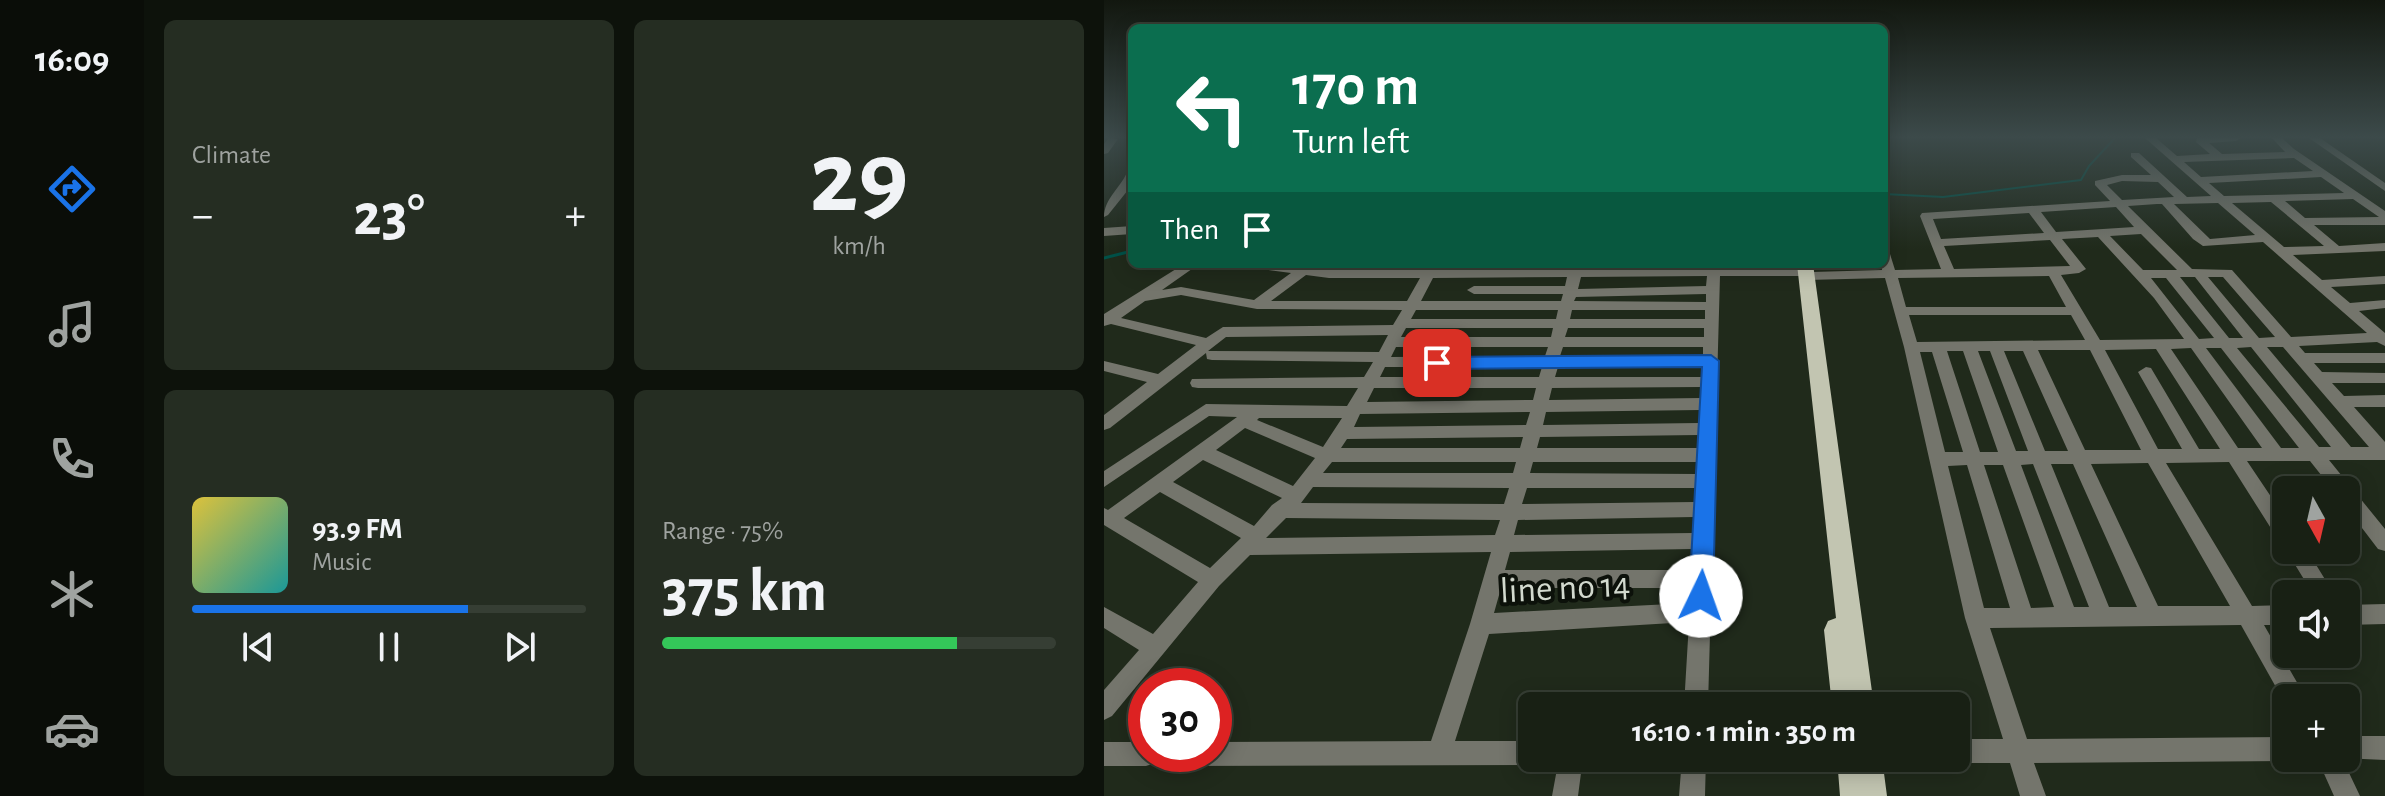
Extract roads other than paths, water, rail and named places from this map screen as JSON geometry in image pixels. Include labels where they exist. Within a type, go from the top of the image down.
[{"type":"main road","points":[[1802,270],[1845,692]]},
{"type":"main road","points":[[1802,270],[1858,692]]},
{"type":"main road","points":[[1853,772],[1856,796]]},
{"type":"main road","points":[[1868,772],[1871,796]]},
{"type":"street","points":[[2159,175],[2185,201]]},
{"type":"street","points":[[2192,175],[2383,339]]},
{"type":"street","points":[[2198,180],[2301,175]]},
{"type":"street","points":[[2327,175],[2385,219]]},
{"type":"street","points":[[2367,175],[2385,188]]},
{"type":"street","points":[[2164,179],[2122,178],[2099,183],[2144,230],[2193,273],[2255,342],[2345,452]]},
{"type":"street","points":[[1104,213],[1128,183]]},
{"type":"street","points":[[1926,216],[2119,203],[2357,196]]},
{"type":"street","points":[[2275,199],[2336,250]]},
{"type":"street","points":[[2165,201],[2385,453]]},
{"type":"street","points":[[1917,202],[1926,216],[1949,274]]},
{"type":"street","points":[[1104,424],[1160,380],[1210,349],[1223,332],[1391,343],[1551,363],[1712,309],[1802,270],[1949,274],[2079,269],[2032,209]]},
{"type":"street","points":[[2303,222],[2385,219]]},
{"type":"street","points":[[1104,232],[1128,230]]},
{"type":"street","points":[[1936,243],[2144,230]]},
{"type":"street","points":[[2100,232],[2140,274],[2195,343],[2242,413],[2276,454]]},
{"type":"street","points":[[2140,274],[2193,273],[2217,258],[2265,238]]},
{"type":"street","points":[[2282,251],[2385,247]]},
{"type":"street","points":[[1888,267],[1911,347],[1976,618],[2033,796]]},
{"type":"street","points":[[1106,319],[1187,268]]},
{"type":"street","points":[[1290,268],[1301,272],[1429,273],[1568,299],[1712,309]]},
{"type":"street","points":[[1257,305],[1301,272]]},
{"type":"street","points":[[2053,272],[2152,454],[2287,684]]},
{"type":"street","points":[[1104,708],[1212,580],[1301,488],[1326,455],[1342,433],[1429,273]]},
{"type":"street","points":[[2170,274],[2332,476]]},
{"type":"street","points":[[2319,284],[2385,280]]},
{"type":"street","points":[[1474,290],[1712,309]]},
{"type":"street","points":[[1141,298],[1181,291],[1257,305],[1568,299],[1712,309]]},
{"type":"street","points":[[1106,319],[1210,349],[1391,343],[1568,299]]},
{"type":"street","points":[[1439,753],[1481,624],[1568,299]]},
{"type":"street","points":[[2348,308],[2385,304]]},
{"type":"street","points":[[1697,692],[1712,309]]},
{"type":"street","points":[[1901,311],[2076,311]]},
{"type":"street","points":[[1911,347],[2383,339]]},
{"type":"street","points":[[2160,343],[2183,383],[2235,454],[2272,513]]},
{"type":"street","points":[[1968,345],[2068,618]]},
{"type":"street","points":[[2028,345],[2152,617]]},
{"type":"street","points":[[1938,346],[2024,618]]},
{"type":"street","points":[[1995,346],[2103,617]]},
{"type":"street","points":[[2304,358],[2385,358]]},
{"type":"street","points":[[1104,366],[1160,380]]},
{"type":"street","points":[[2146,372],[2193,453]]},
{"type":"street","points":[[2320,377],[2385,378]]},
{"type":"street","points":[[1198,383],[1710,382]]},
{"type":"street","points":[[2341,402],[2385,401]]},
{"type":"street","points":[[1104,480],[1206,410],[1250,417],[1353,410],[1709,404]]},
{"type":"street","points":[[1212,580],[1107,517],[1250,417]]},
{"type":"street","points":[[1250,417],[1326,455],[1707,455]]},
{"type":"street","points":[[1342,433],[1708,429]]},
{"type":"street","points":[[1203,452],[1301,488],[1706,481]]},
{"type":"street","points":[[1939,459],[2193,453],[2385,453]]},
{"type":"street","points":[[1159,483],[1250,541],[1501,544],[1703,541]]},
{"type":"street","points":[[1279,510],[1511,512],[1705,509]]},
{"type":"street","points":[[2360,512],[2385,543]]},
{"type":"street","points":[[1491,579],[1702,579]]},
{"type":"street","name":"line no 14","points":[[1481,624],[1700,612]]},
{"type":"street","points":[[2360,615],[2385,614]]},
{"type":"street","points":[[1976,618],[2272,615]]},
{"type":"street","points":[[1104,617],[1155,647]]},
{"type":"street","points":[[2360,748],[2385,748]]},
{"type":"street","points":[[1970,751],[2272,749]]},
{"type":"street","points":[[1232,754],[1518,753]]},
{"type":"street","points":[[1104,754],[1128,754]]},
{"type":"street","points":[[1565,796],[1569,772]]},
{"type":"street","points":[[1692,796],[1693,772]]},
{"type":"street","points":[[2336,772],[2347,796]]},
{"type":"waterway","points":[[1888,194],[1943,197],[2081,180],[2084,175]]},
{"type":"waterway","points":[[1104,258],[1128,252]]}]
